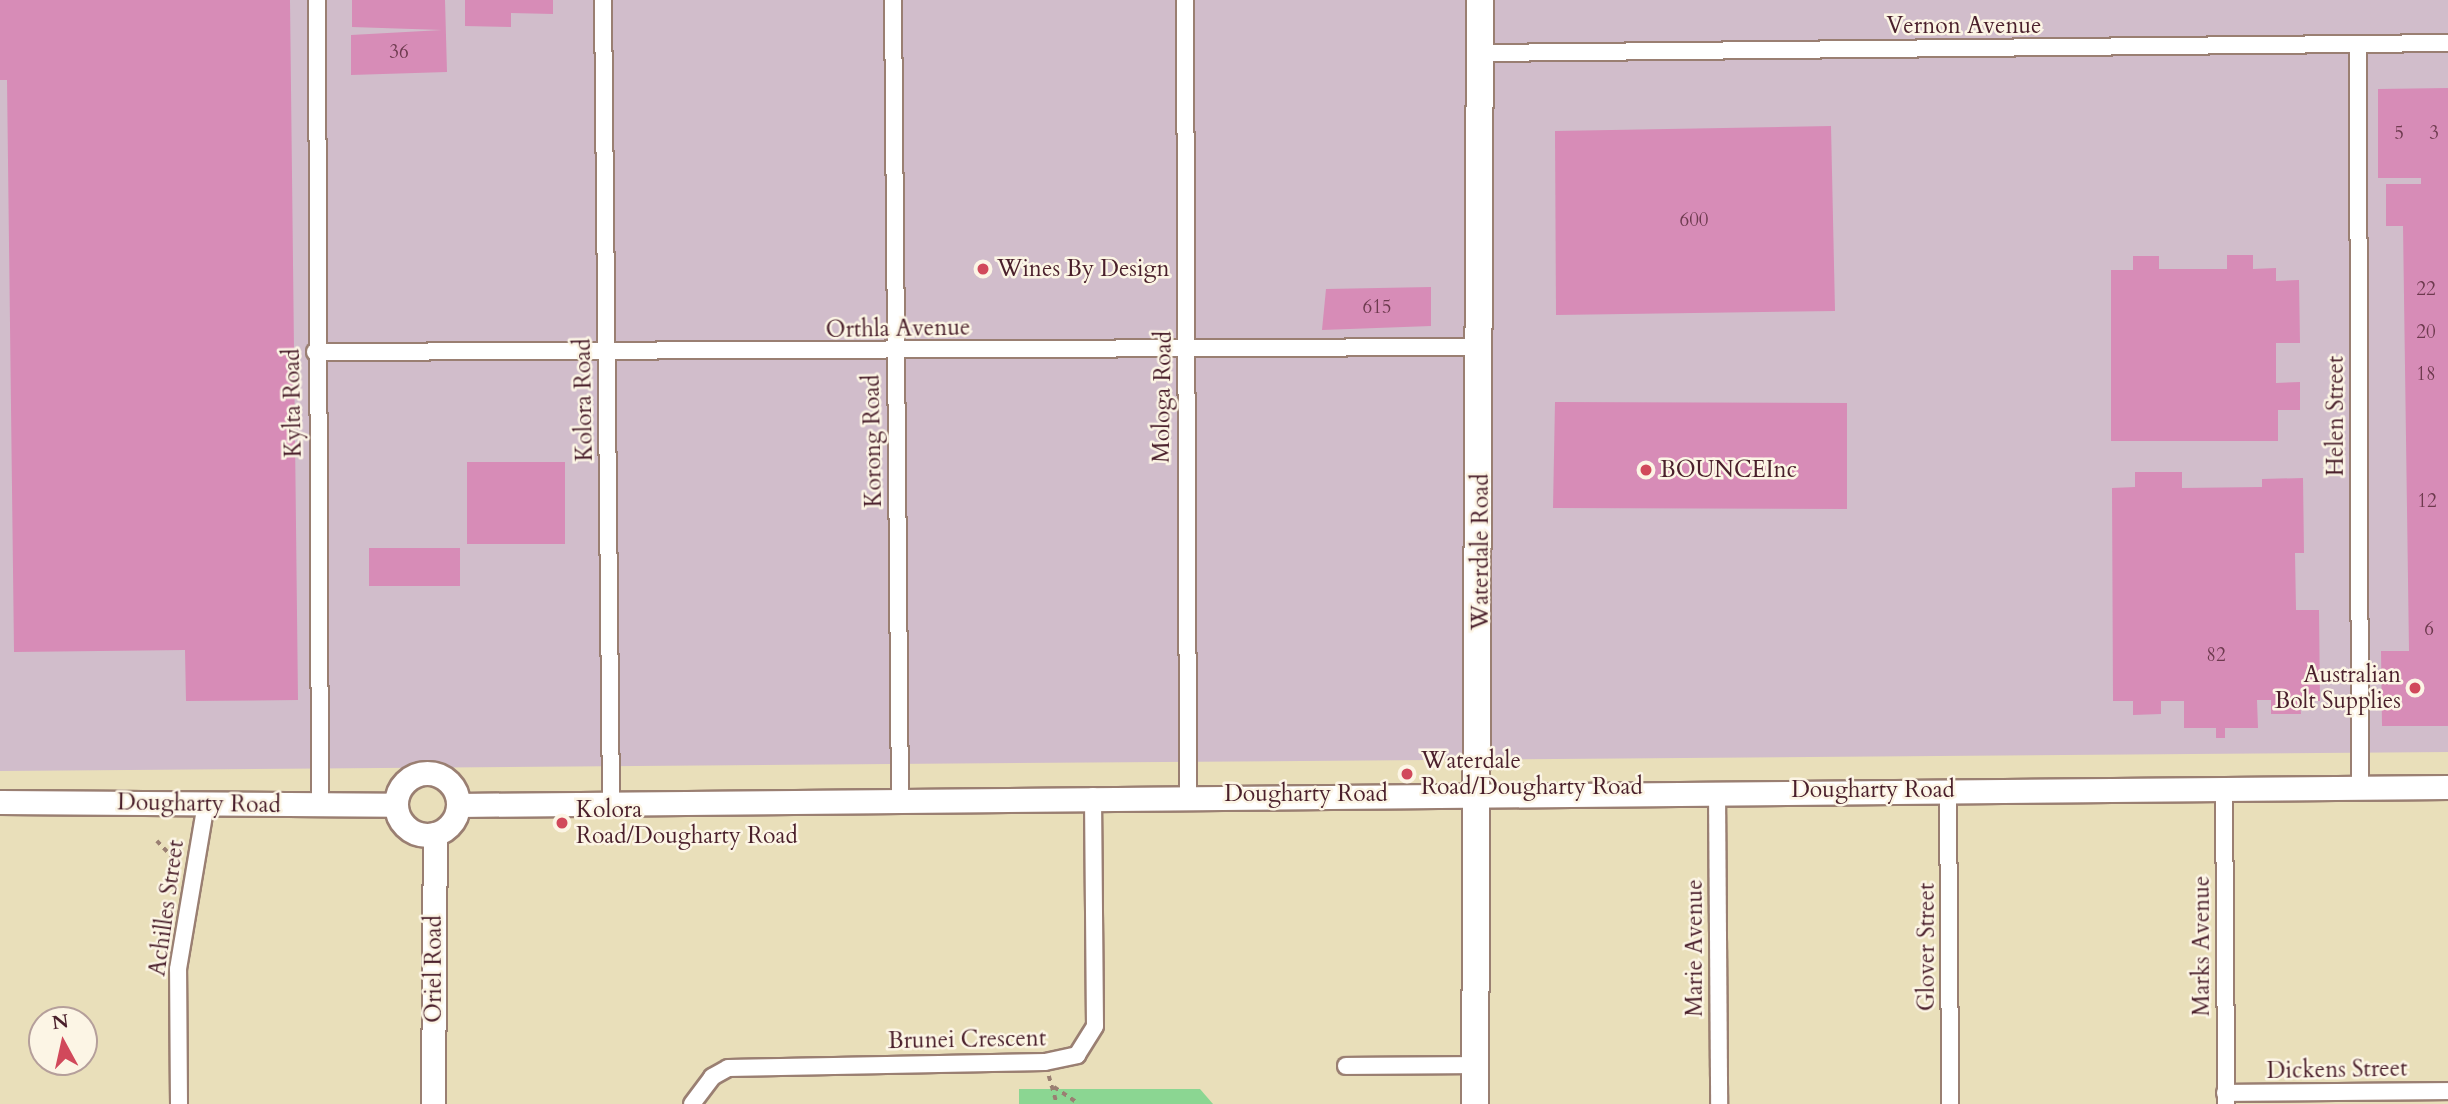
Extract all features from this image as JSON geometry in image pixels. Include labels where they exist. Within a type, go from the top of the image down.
[{"type":"main road","name":"Waterdale Road","points":[[1475,1104],[1482,347],[1480,0]]},
{"type":"street","name":"Kylta Road","points":[[317,0],[315,352],[320,806]]},
{"type":"street","name":"Kolora Road","points":[[603,0],[611,800]]},
{"type":"street","name":"Korong Road","points":[[893,0],[900,797]]},
{"type":"street","name":"Mologa Road","points":[[1185,0],[1188,795]]},
{"type":"street","name":"Vernon Avenue","points":[[1481,53],[2448,43]]},
{"type":"street","name":"Helen Street","points":[[2358,44],[2360,788]]},
{"type":"street","name":"Orthla Avenue","points":[[315,352],[895,352],[1482,347]]},
{"type":"street","points":[[428,773],[451,784],[458,805],[450,825],[435,834],[410,830],[396,805],[403,784],[428,773]]},
{"type":"street","name":"Dougharty Road","points":[[458,805],[611,800],[900,797],[2448,787]]},
{"type":"street","name":"Marks Avenue","points":[[2224,788],[2225,1099]]},
{"type":"street","name":"Glover Street","points":[[1948,790],[1950,1104]]},
{"type":"street","name":"Marie Avenue","points":[[1717,792],[1719,1104]]},
{"type":"street","name":"Brunei Crescent","points":[[692,1104],[712,1077],[728,1068],[1045,1062],[1077,1055],[1095,1026],[1093,796]]},
{"type":"street","name":"Dougharty Road","points":[[1,803],[396,805]]},
{"type":"street","name":"Achilles Street","points":[[179,1104],[178,969],[206,803]]},
{"type":"street","name":"Oriel Road","points":[[433,1104],[435,834]]},
{"type":"street","points":[[1346,1066],[1475,1065]]},
{"type":"street","name":"Dickens Street","points":[[2225,1099],[2448,1091]]},
{"type":"path","points":[[157,841],[177,862]]},
{"type":"path","points":[[1045,1062],[1057,1104]]},
{"type":"path","points":[[1052,1086],[1079,1104]]},
{"type":"shaded area","points":[[0,0],[2448,0],[2448,752],[0,771]]},
{"type":"green space","points":[[1019,1089],[1200,1089],[1213,1104],[1019,1104]]},
{"type":"building","points":[[0,0],[290,0],[298,700],[186,701],[185,650],[14,652],[7,80],[0,80]]},
{"type":"building","points":[[352,0],[445,0],[447,72],[351,75],[351,35],[442,30],[352,27]]},
{"type":"building","points":[[465,0],[553,0],[553,14],[511,13],[511,27],[465,26]]},
{"type":"building","points":[[2448,88],[2448,726],[2382,726],[2381,651],[2409,651],[2403,226],[2386,226],[2386,184],[2421,184],[2421,178],[2378,178],[2378,89]]},
{"type":"building","points":[[1831,126],[1835,311],[1556,315],[1555,131]]},
{"type":"building","points":[[2227,255],[2253,255],[2253,269],[2276,268],[2276,281],[2299,280],[2300,343],[2276,343],[2276,383],[2300,382],[2300,410],[2278,410],[2278,441],[2111,441],[2111,270],[2133,270],[2133,256],[2159,256],[2159,269],[2227,269]]},
{"type":"building","points":[[1431,287],[1431,326],[1322,330],[1326,289]]},
{"type":"building","points":[[1555,402],[1847,403],[1847,509],[1553,508]]},
{"type":"building","points":[[467,462],[565,462],[565,544],[467,544]]},
{"type":"building","points":[[2135,472],[2182,472],[2182,488],[2262,487],[2262,479],[2303,478],[2304,553],[2295,553],[2296,610],[2319,610],[2320,701],[2300,701],[2301,714],[2271,714],[2271,700],[2257,700],[2258,728],[2225,728],[2225,738],[2216,738],[2216,728],[2184,728],[2184,701],[2161,701],[2161,714],[2133,715],[2133,701],[2113,701],[2112,488],[2135,487]]},
{"type":"building","points":[[369,548],[460,548],[460,586],[369,586]]},
{"type":"place","name":"Wines By Design","points":[[983,269]]},
{"type":"place","name":"BOUNCEInc","points":[[1646,470]]},
{"type":"place","name":"Australian Bolt Supplies","points":[[2415,688]]},
{"type":"place","name":"Waterdale Road/Dougharty Road","points":[[1407,774]]},
{"type":"place","name":"Kolora Road/Dougharty Road","points":[[562,823]]}]
